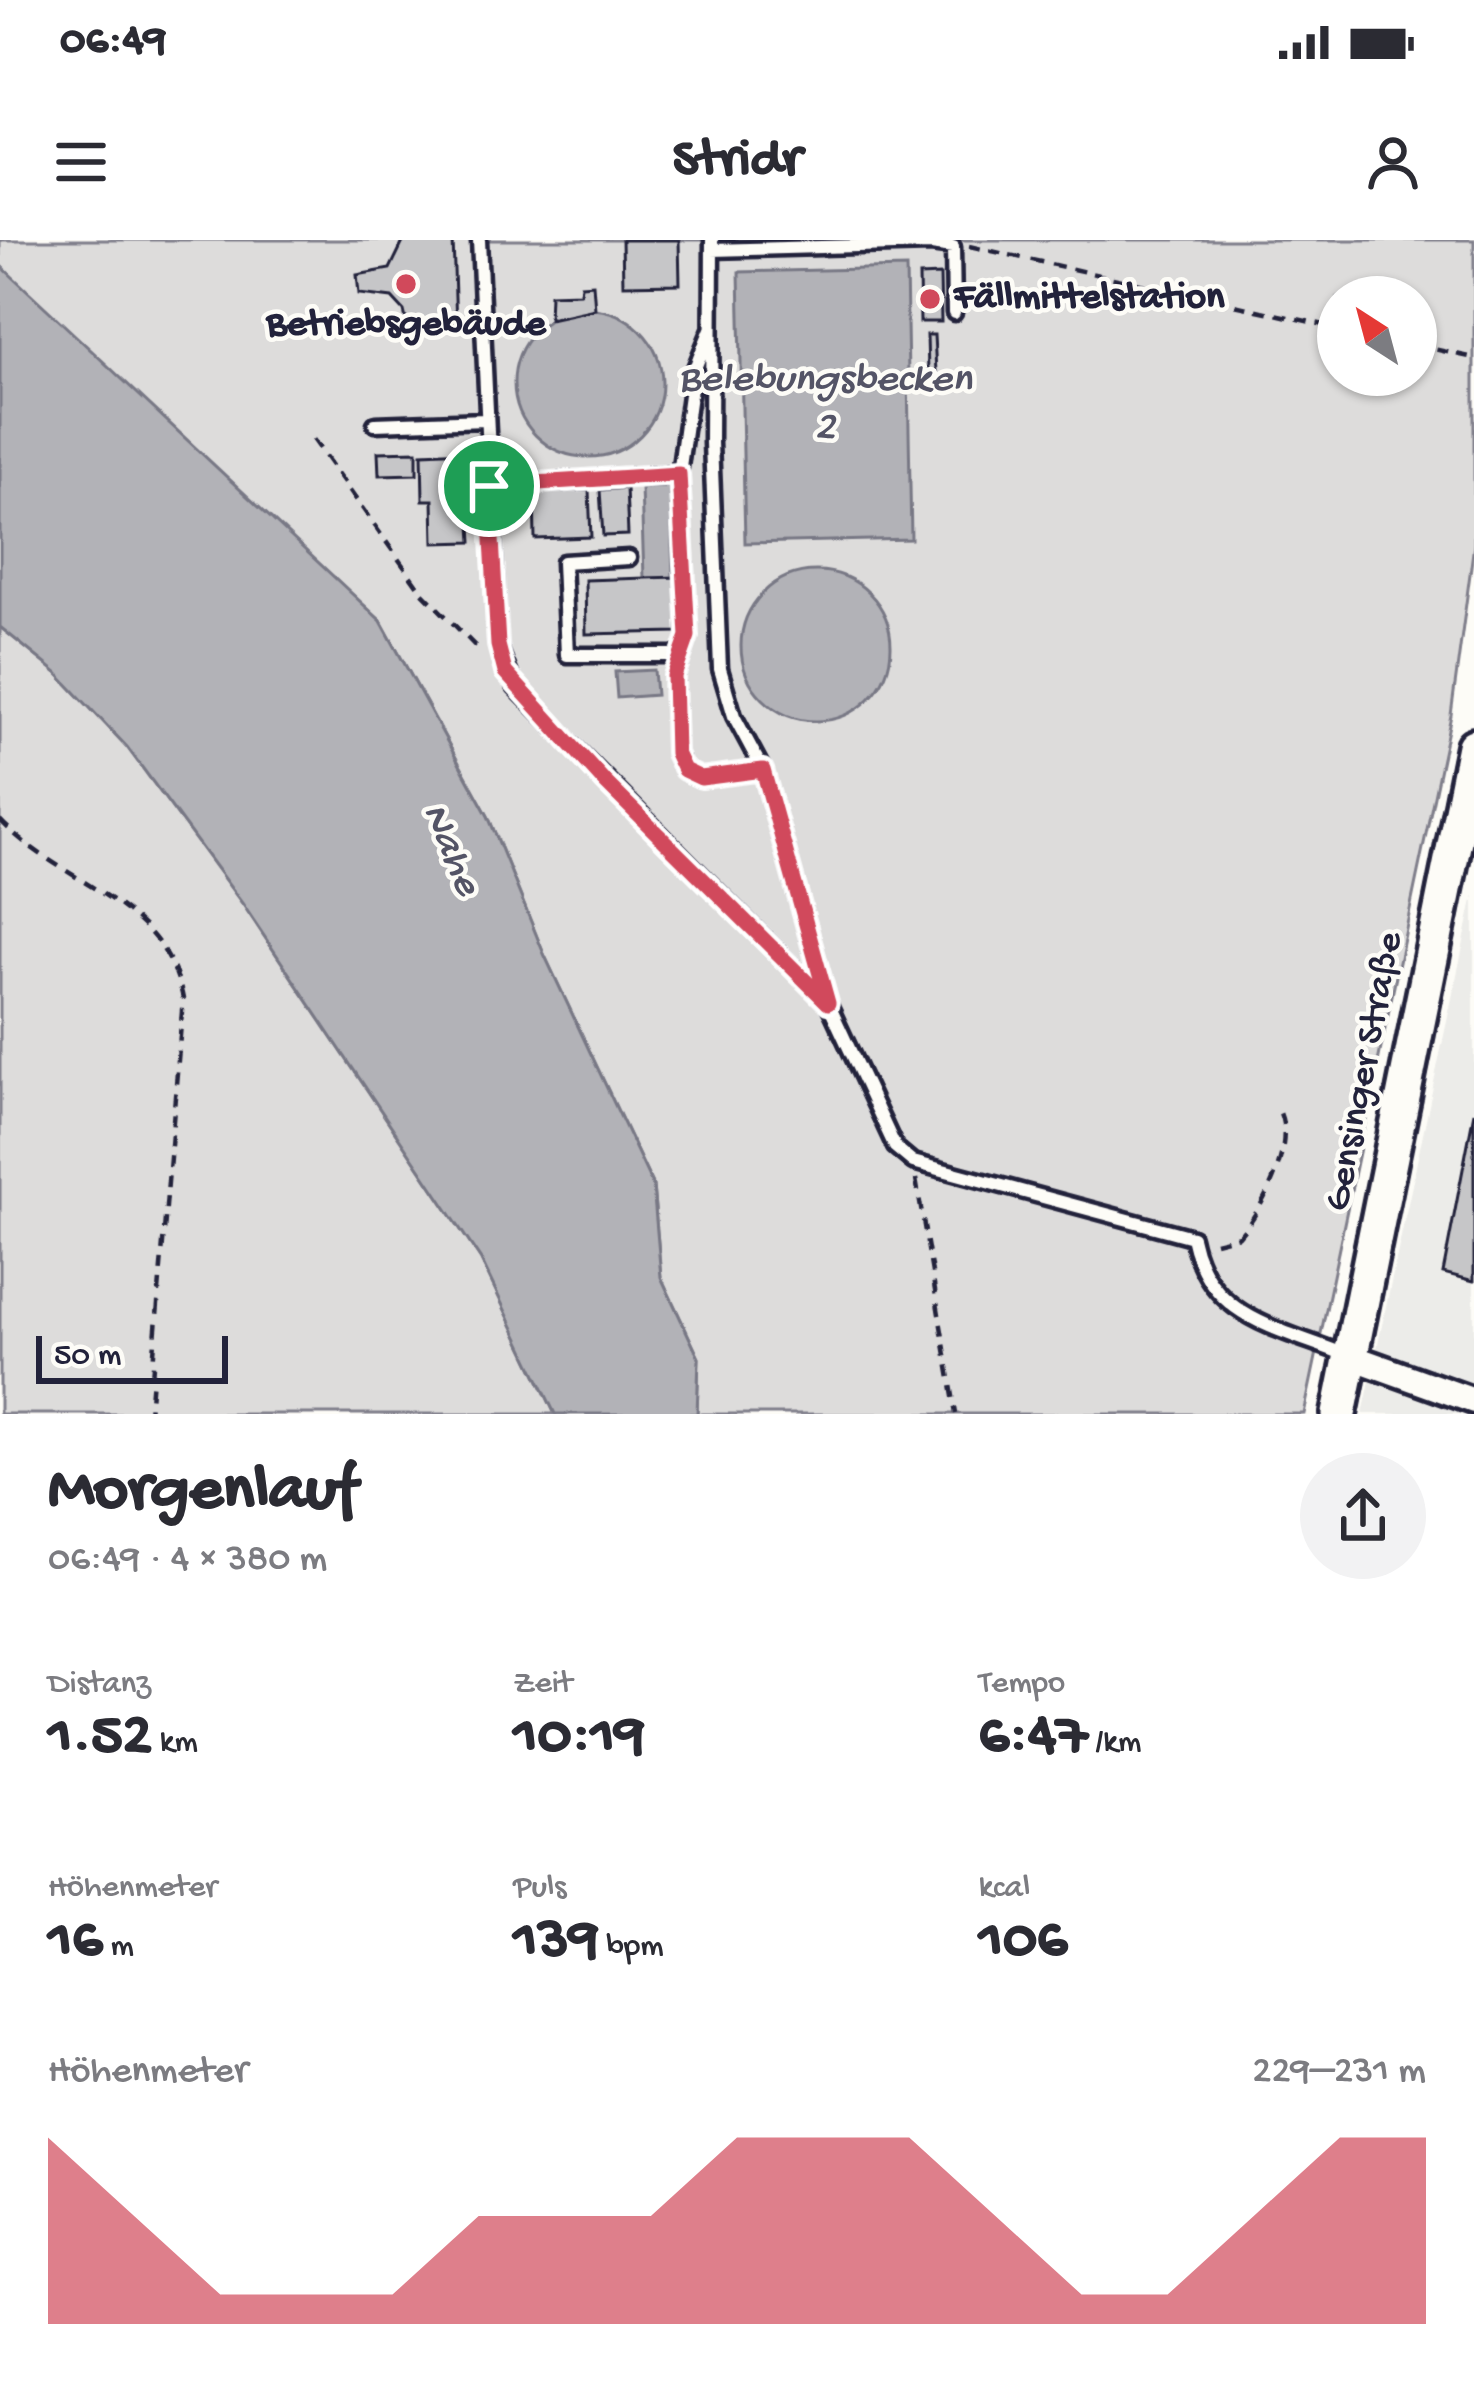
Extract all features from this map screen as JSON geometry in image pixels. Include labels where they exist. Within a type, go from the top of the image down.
[{"type":"street","name":"Gensinger Straße","points":[[1339,1414],[1474,746]]},
{"type":"street","points":[[1352,1358],[1474,1401]]},
{"type":"lane","points":[[479,240],[484,420],[498,645],[505,672],[605,782],[828,1003]]},
{"type":"lane","points":[[954,313],[952,248],[931,242],[712,245],[711,443],[720,669],[734,716],[763,770],[828,1003],[883,1126],[895,1147],[913,1162],[1192,1237],[1197,1262],[1216,1296],[1352,1358]]},
{"type":"lane","points":[[714,322],[693,373],[679,474],[688,636],[674,676],[676,753],[684,770],[701,778],[763,770]]},
{"type":"lane","points":[[375,424],[484,420]]},
{"type":"lane","points":[[489,486],[679,474]]},
{"type":"lane","points":[[629,558],[563,562],[567,656],[681,655]]},
{"type":"path","points":[[972,246],[1317,323]]},
{"type":"path","points":[[1437,350],[1474,358]]},
{"type":"path","points":[[314,440],[422,592],[452,627],[505,672]]},
{"type":"path","points":[[0,820],[27,849],[140,918],[177,968],[183,999],[149,1414]]},
{"type":"path","points":[[1192,1237],[1222,1244],[1253,1220],[1285,1134],[1280,1113]]},
{"type":"path","points":[[913,1162],[956,1414]]},
{"type":"shaded area","points":[[0,240],[1474,240],[1474,544],[1451,715],[1304,1414],[697,1414],[699,1358],[661,1277],[653,1186],[544,954],[488,816],[381,621],[41,309],[0,265]]},
{"type":"shaded area","points":[[0,627],[57,673],[127,747],[242,903],[481,1260],[555,1414],[0,1414]]},
{"type":"shaded area","points":[[1474,895],[1474,1414],[1363,1414]]},
{"type":"water","name":"Nahe","points":[[0,265],[381,621],[488,816],[544,954],[653,1186],[661,1277],[699,1358],[697,1414],[555,1414],[481,1260],[242,903],[127,747],[57,673],[0,627]]},
{"type":"water","name":"Belebungsbecken 2","points":[[906,268],[911,539],[745,543],[739,272]]},
{"type":"water","points":[[588,309],[616,315],[640,331],[656,355],[662,383],[656,411],[640,435],[616,451],[588,457],[560,451],[536,435],[520,411],[514,383],[520,355],[536,331],[560,315]]},
{"type":"water","points":[[670,486],[673,578],[644,578],[641,487]]},
{"type":"water","points":[[816,571],[845,577],[869,593],[885,617],[891,646],[885,675],[869,699],[845,715],[816,721],[787,715],[763,699],[747,675],[741,646],[747,617],[763,593],[787,577]]},
{"type":"water","points":[[654,670],[656,695],[617,698],[615,672]]},
{"type":"building","name":"Betriebsgebäude","points":[[404,240],[453,240],[456,326],[408,328],[404,311],[392,298],[359,294],[357,275],[390,269]]},
{"type":"building","points":[[622,240],[679,240],[680,284],[623,285]]},
{"type":"building","name":"Fällmittelstation","points":[[940,275],[941,322],[920,322],[919,276]]},
{"type":"building","points":[[593,284],[595,309],[549,319],[550,294],[580,293],[581,285]]},
{"type":"building","points":[[927,335],[934,335],[936,372],[928,372]]},
{"type":"building","points":[[417,451],[417,474],[379,475],[378,452]]},
{"type":"building","points":[[467,451],[472,542],[434,543],[433,500],[423,500],[422,453]]},
{"type":"building","points":[[626,488],[628,535],[603,536],[600,490]]},
{"type":"building","points":[[589,490],[591,537],[535,539],[534,492]]},
{"type":"building","points":[[676,577],[678,632],[586,634],[585,580]]},
{"type":"building","points":[[1474,1112],[1474,1281],[1443,1273]]},
{"type":"place","name":"Betriebsgebäude","points":[[406,284]]},
{"type":"place","name":"Fällmittelstation","points":[[930,299]]},
{"type":"route","points":[[679,474],[688,636],[674,676],[676,753],[684,770],[701,778],[763,770],[828,1003],[605,782],[505,672],[498,645],[489,486],[679,474]]}]
